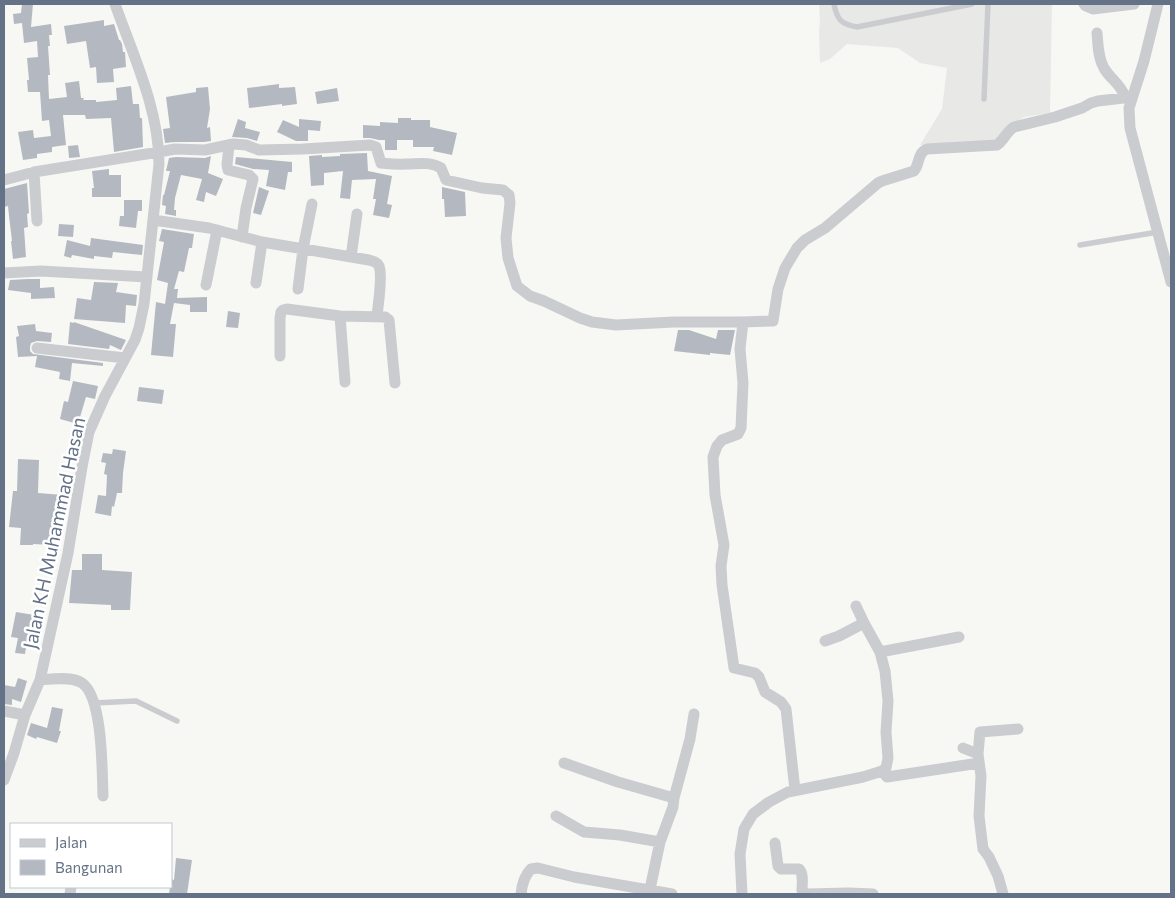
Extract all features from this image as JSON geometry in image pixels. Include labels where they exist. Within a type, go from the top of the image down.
[{"type":"street","name":"Jalan KH Muhammad Hasan","points":[[4,780],[25,716],[40,680],[68,553],[89,432],[105,396],[135,340],[144,304],[159,152],[157,136],[144,86],[115,4]]},
{"type":"street","points":[[1084,4],[1093,9],[1134,4]]},
{"type":"street","points":[[1158,4],[1144,61],[1129,97],[1129,108],[1130,128],[1171,282]]},
{"type":"street","points":[[1097,32],[1102,65],[1129,97]]},
{"type":"street","points":[[4,180],[34,172],[175,149],[205,150],[229,145],[246,145],[259,150],[268,150],[370,145],[376,147],[381,163],[431,164],[441,168],[446,180],[482,188],[503,190],[510,198],[506,238],[508,258],[517,286],[530,296],[580,318],[616,326],[674,322],[773,321],[778,289],[785,268],[797,248],[805,240],[825,228],[878,183],[914,171],[918,166],[920,154],[923,151],[927,149],[997,145],[1014,127],[1055,117],[1098,101],[1129,97]]},
{"type":"street","points":[[229,145],[228,170],[249,175],[253,179],[242,237]]},
{"type":"street","points":[[34,172],[38,221]]},
{"type":"street","points":[[298,289],[303,249],[312,204]]},
{"type":"street","points":[[351,258],[357,214]]},
{"type":"street","points":[[153,220],[217,230],[262,242],[376,262],[379,265],[380,273],[377,316]]},
{"type":"street","points":[[206,285],[217,230]]},
{"type":"street","points":[[256,283],[262,242]]},
{"type":"street","points":[[4,273],[41,271],[147,277]]},
{"type":"street","points":[[280,356],[280,318],[283,310],[294,309],[340,316],[385,317],[389,320],[395,383]]},
{"type":"street","points":[[340,316],[345,382]]},
{"type":"street","points":[[743,322],[740,349],[743,383],[741,428],[738,434],[722,440],[717,446],[714,457],[715,495],[724,545],[721,566],[722,585],[734,668],[755,673],[765,692],[781,702],[786,710],[795,790]]},
{"type":"street","points":[[37,348],[125,358]]},
{"type":"street","points":[[742,894],[740,854],[744,829],[752,814],[783,794],[882,771],[886,768],[888,758],[886,732],[888,701],[885,671],[880,652],[856,606]]},
{"type":"street","points":[[825,641],[864,623]]},
{"type":"street","points":[[880,652],[959,637]]},
{"type":"street","points":[[40,680],[76,680],[85,686],[94,703],[98,722],[103,796]]},
{"type":"street","points":[[4,711],[25,716]]},
{"type":"street","points":[[650,889],[660,842],[673,807],[690,739],[694,714]]},
{"type":"street","points":[[1003,894],[998,876],[984,849],[980,816],[980,732],[986,730],[1018,729]]},
{"type":"street","points":[[962,748],[979,758]]},
{"type":"street","points":[[882,771],[888,776],[979,758]]},
{"type":"street","points":[[564,763],[618,782],[674,798]]},
{"type":"street","points":[[556,816],[584,832],[660,842]]},
{"type":"street","points":[[775,843],[779,868],[799,869],[802,873],[802,891],[806,894],[873,894]]},
{"type":"street","points":[[521,894],[526,874],[531,869],[538,868],[672,894]]},
{"type":"lane","points":[[834,4],[836,15],[844,24],[857,27],[972,4]]},
{"type":"lane","points":[[984,99],[988,4]]},
{"type":"lane","points":[[1080,246],[1158,232]]},
{"type":"lane","points":[[94,703],[136,701],[177,721]]},
{"type":"shaded area","points":[[819,4],[1052,4],[1050,113],[1024,117],[1008,127],[997,140],[920,145],[942,109],[947,68],[920,63],[898,48],[847,44],[830,59],[820,63]]},
{"type":"building","points":[[22,4],[33,4],[31,27],[51,24],[52,35],[49,35],[50,46],[48,46],[49,99],[67,97],[65,83],[79,81],[81,98],[84,98],[83,100],[96,100],[96,102],[117,100],[116,88],[131,86],[133,104],[139,104],[140,118],[142,118],[143,147],[114,152],[111,118],[86,119],[85,115],[63,115],[66,145],[52,147],[52,152],[37,154],[37,158],[23,160],[18,132],[33,130],[34,138],[51,136],[49,120],[42,121],[40,92],[28,92],[27,58],[38,57],[37,41],[24,43],[22,23],[14,24],[13,14],[21,13]]},
{"type":"building","points":[[104,20],[104,26],[114,24],[123,52],[125,52],[126,67],[113,69],[114,82],[97,83],[96,67],[90,68],[86,41],[67,44],[64,26]]},
{"type":"building","points":[[279,84],[279,88],[295,87],[297,104],[249,108],[247,88]]},
{"type":"building","points":[[208,87],[210,109],[207,128],[210,127],[211,141],[165,143],[163,129],[170,128],[166,97],[196,92],[196,88]]},
{"type":"building","points":[[337,88],[339,101],[317,104],[315,92]]},
{"type":"building","points":[[398,118],[430,120],[430,127],[457,133],[452,155],[433,151],[434,147],[413,147],[413,140],[397,140],[397,150],[385,150],[385,140],[363,138],[363,125],[380,126],[380,122],[398,123]]},
{"type":"building","points":[[238,119],[246,122],[245,128],[260,132],[257,141],[232,137]]},
{"type":"building","points":[[299,119],[321,121],[320,131],[308,130],[308,141],[296,141],[277,132],[283,120],[299,127]]},
{"type":"building","points":[[78,145],[80,157],[69,158],[68,146]]},
{"type":"building","points":[[367,153],[368,171],[392,176],[387,204],[392,205],[389,218],[373,215],[376,199],[373,199],[376,179],[352,180],[350,199],[340,198],[343,171],[324,173],[324,185],[311,186],[309,156],[322,155],[322,157]]},
{"type":"building","points":[[211,156],[208,173],[223,179],[216,196],[206,192],[204,202],[196,200],[202,179],[181,175],[175,198],[174,210],[176,210],[176,216],[165,214],[166,206],[162,205],[170,171],[166,171],[169,158],[205,158]]},
{"type":"building","points":[[236,157],[292,162],[292,172],[288,172],[285,190],[266,186],[269,170],[253,169],[235,164]]},
{"type":"building","points":[[109,169],[109,175],[121,175],[121,197],[92,197],[92,188],[94,188],[92,171]]},
{"type":"building","points":[[27,183],[29,213],[27,214],[28,227],[24,228],[26,257],[13,259],[8,206],[4,207],[4,189]]},
{"type":"building","points":[[259,187],[269,191],[261,215],[253,213]]},
{"type":"building","points":[[442,187],[465,192],[466,216],[445,217]]},
{"type":"building","points":[[124,200],[142,200],[142,211],[138,211],[136,228],[119,226],[120,216],[124,216]]},
{"type":"building","points":[[59,224],[74,225],[73,237],[58,236]]},
{"type":"building","points":[[162,229],[194,234],[192,248],[189,248],[184,272],[179,271],[174,289],[178,289],[177,298],[207,297],[207,312],[190,312],[190,305],[174,303],[170,324],[176,324],[173,357],[151,355],[156,302],[165,304],[168,283],[157,280],[164,242],[159,241]]},
{"type":"building","points":[[91,238],[143,245],[142,255],[113,252],[112,258],[94,256],[94,259],[72,255],[71,258],[64,256],[67,240],[90,246]]},
{"type":"building","points":[[40,279],[40,288],[54,287],[55,298],[31,299],[31,293],[8,290],[10,280]]},
{"type":"building","points":[[94,282],[118,283],[116,292],[137,295],[136,306],[126,305],[125,323],[74,319],[77,298],[91,300]]},
{"type":"building","points":[[228,311],[240,313],[238,328],[226,327]]},
{"type":"building","points":[[70,322],[126,340],[121,350],[110,345],[109,349],[68,344]]},
{"type":"building","points":[[35,324],[36,331],[52,333],[51,342],[37,341],[31,343],[30,351],[33,354],[103,363],[103,366],[72,363],[70,381],[59,379],[60,372],[35,367],[37,356],[18,357],[16,337],[19,336],[17,326]]},
{"type":"building","points":[[678,330],[689,330],[716,339],[718,330],[735,330],[730,355],[674,351]]},
{"type":"building","points":[[73,381],[98,386],[95,399],[86,397],[78,424],[60,419],[64,401],[68,402]]},
{"type":"building","points":[[139,387],[164,390],[162,404],[137,401]]},
{"type":"building","points":[[113,449],[126,451],[122,493],[117,493],[114,507],[112,506],[111,516],[95,513],[98,495],[106,496],[107,475],[104,474],[106,463],[101,462],[103,453],[112,454]]},
{"type":"building","points":[[18,459],[39,460],[38,493],[63,495],[60,531],[52,530],[51,545],[20,545],[21,528],[9,527],[13,491],[17,491]]},
{"type":"building","points":[[82,554],[102,554],[102,570],[132,572],[130,610],[111,610],[111,605],[69,603],[72,570],[82,570]]},
{"type":"building","points":[[16,612],[40,616],[38,630],[29,628],[25,654],[15,653],[18,638],[11,637]]},
{"type":"building","points":[[18,678],[27,681],[21,702],[12,699],[12,705],[4,704],[4,685],[15,687]]},
{"type":"building","points":[[52,707],[63,709],[59,731],[61,731],[57,743],[37,737],[36,739],[27,735],[31,723],[47,728]]},
{"type":"building","points":[[176,858],[192,860],[187,894],[169,894],[170,888],[172,888],[172,879],[174,880]]}]
